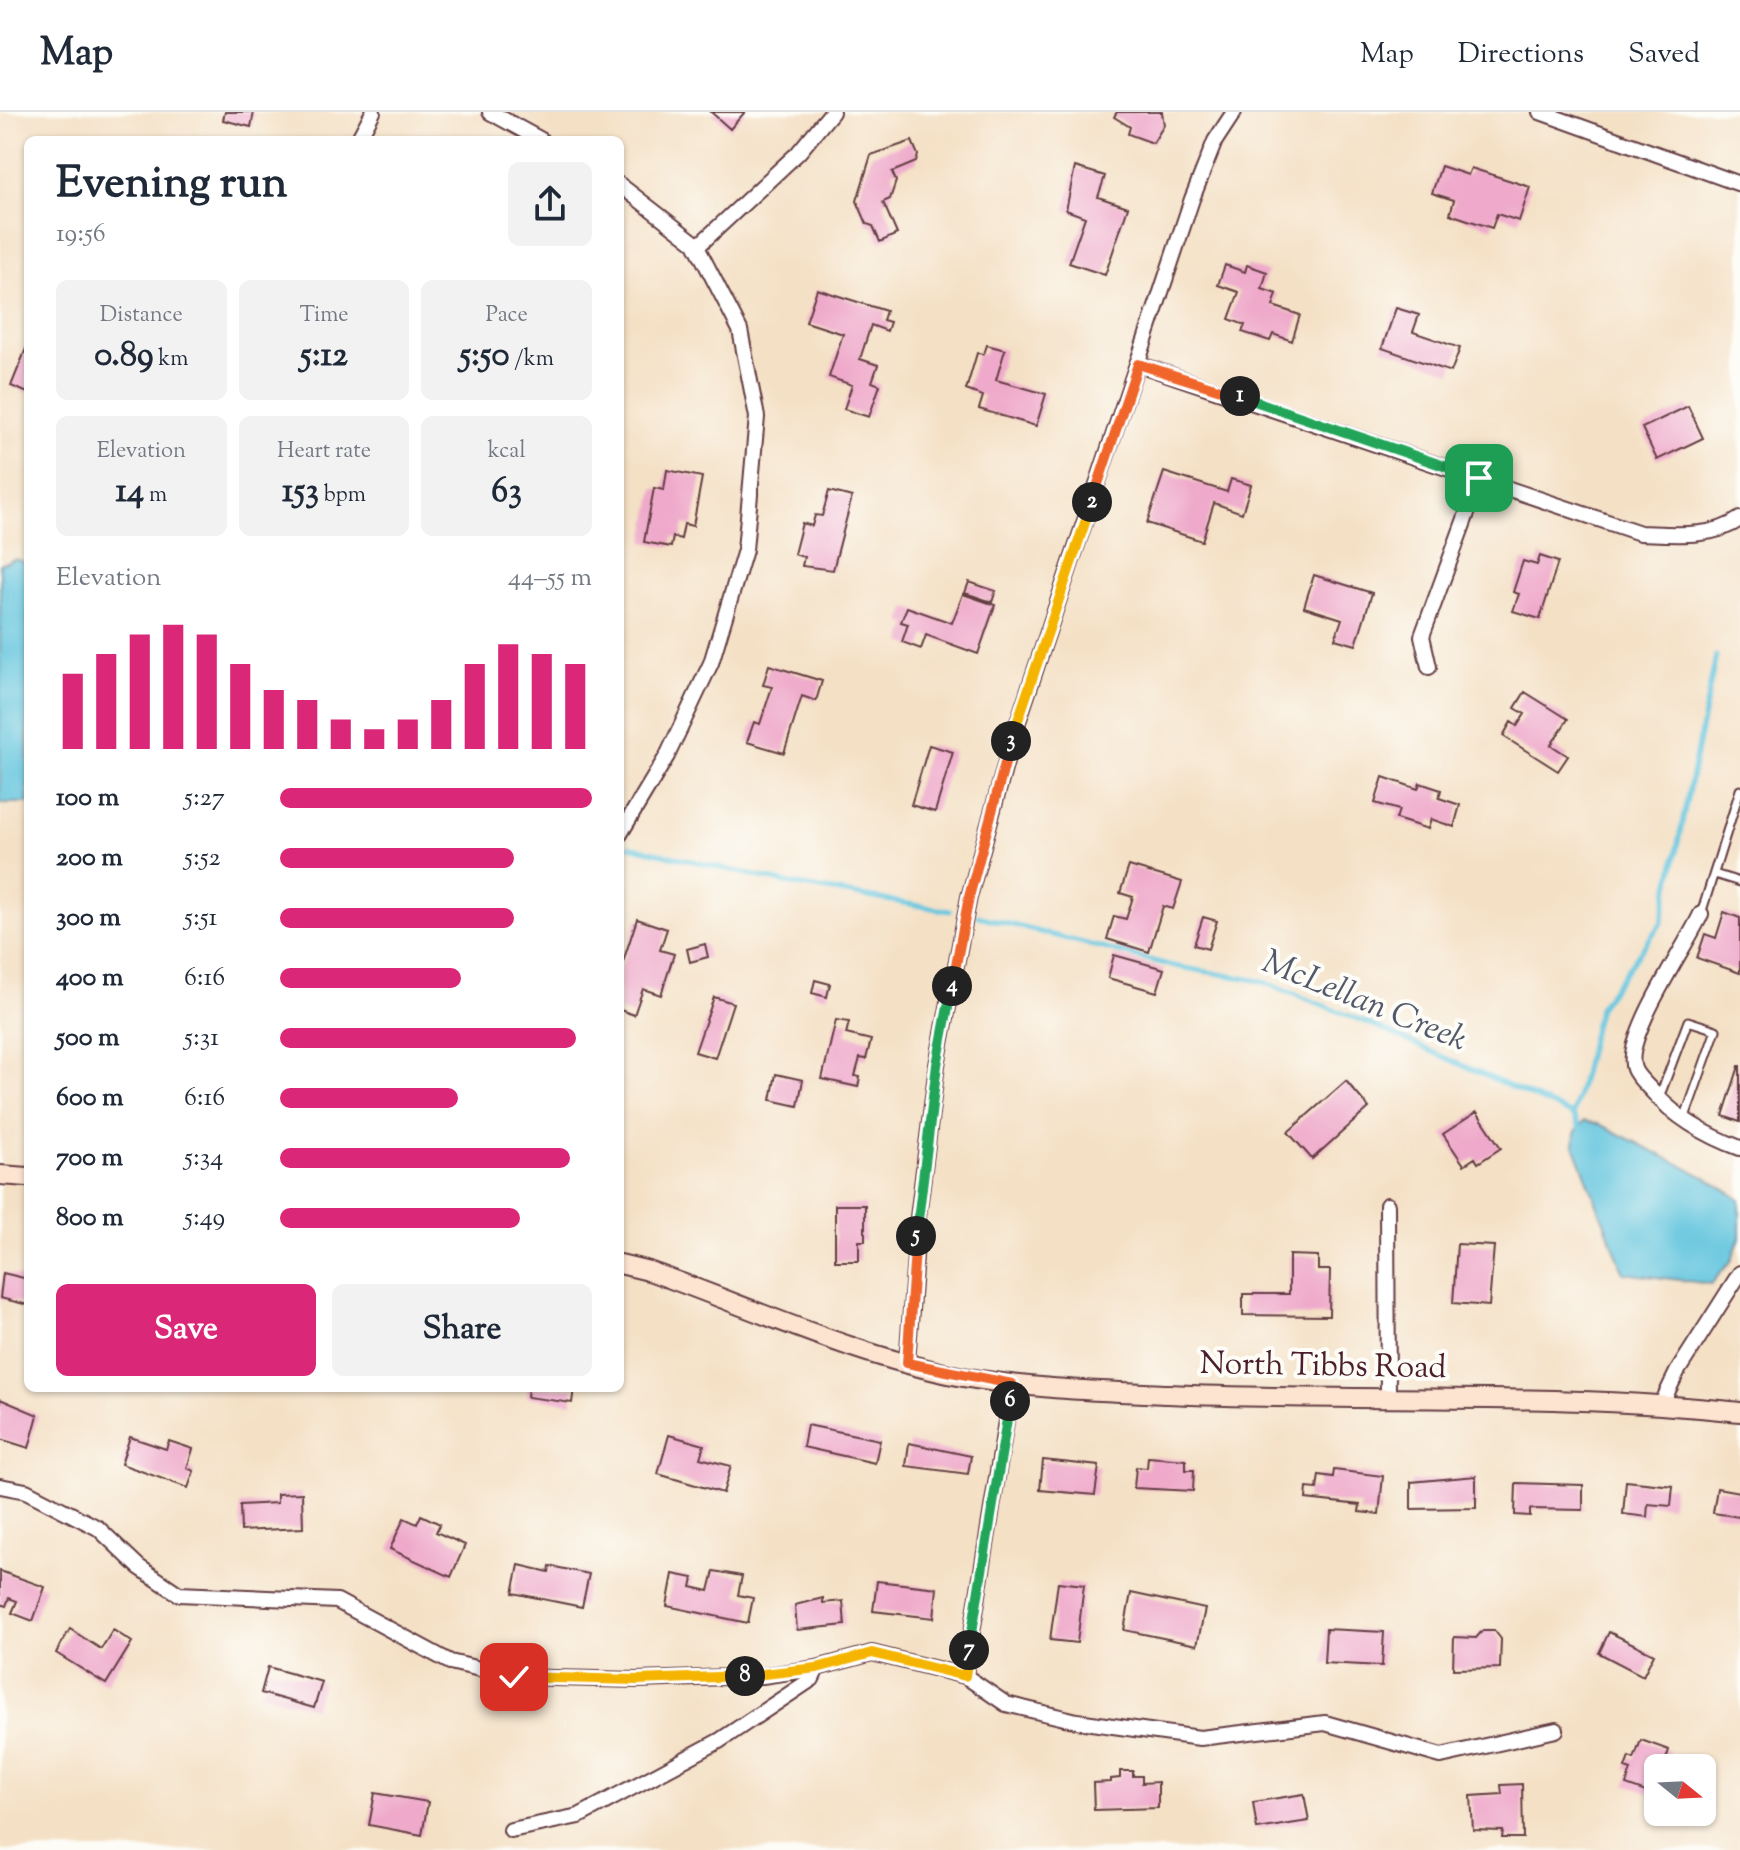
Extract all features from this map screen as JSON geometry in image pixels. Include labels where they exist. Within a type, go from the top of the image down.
[{"type":"street","points":[[360,136],[373,112]]},
{"type":"street","points":[[490,112],[534,136]]},
{"type":"street","points":[[697,247],[798,153],[832,112]]},
{"type":"street","points":[[907,1363],[918,1217],[937,1065],[969,897],[1012,740],[1192,199],[1215,141],[1234,112]]},
{"type":"street","points":[[1540,112],[1740,184]]},
{"type":"street","points":[[624,187],[697,247],[740,330],[757,417],[745,550],[711,663],[667,756],[624,827]]},
{"type":"street","points":[[1138,364],[1480,478],[1561,509],[1640,533],[1690,534],[1726,529],[1740,519]]},
{"type":"street","points":[[1429,667],[1422,636],[1480,478]]},
{"type":"street","points":[[1701,914],[1686,947],[1642,1020],[1632,1053],[1634,1070],[1659,1099],[1684,1120],[1740,1148]]},
{"type":"street","points":[[0,1175],[24,1177]]},
{"type":"street","points":[[1387,1205],[1388,1398]]},
{"type":"street","name":"North Tibbs Road","points":[[624,1265],[709,1292],[837,1342],[907,1363],[1012,1384],[1264,1399],[1662,1403],[1740,1412]]},
{"type":"street","points":[[1662,1403],[1677,1372],[1740,1273]]},
{"type":"street","points":[[965,1676],[1012,1384]]},
{"type":"street","points":[[0,1486],[26,1491],[98,1528],[139,1567],[179,1594],[337,1601],[450,1662],[514,1677],[637,1680],[762,1676],[817,1668],[872,1653],[965,1676],[1006,1704],[1077,1721],[1200,1738],[1325,1723],[1441,1756],[1556,1730]]},
{"type":"street","points":[[511,1830],[579,1816],[719,1741],[812,1679],[817,1668]]},
{"type":"lane","points":[[1701,914],[1740,790]]},
{"type":"lane","points":[[1714,874],[1740,882]]},
{"type":"lane","points":[[1659,1099],[1688,1021],[1716,1030],[1684,1120]]},
{"type":"water","points":[[16,559],[24,562],[24,803],[0,803],[0,564]]},
{"type":"water","points":[[1584,1121],[1599,1124],[1705,1177],[1740,1199],[1740,1237],[1732,1260],[1711,1284],[1624,1273],[1574,1145],[1575,1133]]},
{"type":"building","points":[[225,112],[254,112],[251,127],[223,120]]},
{"type":"building","points":[[711,112],[745,112],[730,129]]},
{"type":"building","points":[[1117,112],[1162,112],[1164,125],[1153,143],[1128,134],[1130,127],[1114,117]]},
{"type":"building","points":[[912,141],[918,155],[916,162],[892,172],[896,181],[890,199],[883,202],[897,234],[880,242],[873,226],[867,224],[857,201],[871,155]]},
{"type":"building","points":[[1441,166],[1468,175],[1471,168],[1530,187],[1519,221],[1497,214],[1492,228],[1450,214],[1454,200],[1432,193]]},
{"type":"building","points":[[1075,167],[1105,176],[1098,197],[1128,207],[1105,275],[1069,263],[1085,217],[1066,210]]},
{"type":"building","points":[[1225,265],[1245,272],[1247,265],[1267,272],[1262,289],[1277,294],[1273,306],[1300,315],[1292,341],[1273,334],[1270,341],[1242,332],[1245,325],[1229,319],[1239,292],[1218,285]]},
{"type":"building","points":[[817,289],[886,311],[883,320],[890,322],[887,331],[871,325],[860,359],[878,365],[872,382],[880,385],[869,417],[844,409],[852,385],[829,377],[843,334],[806,322]]},
{"type":"building","points":[[1396,308],[1419,315],[1413,332],[1460,348],[1451,372],[1382,348]]},
{"type":"building","points":[[987,345],[1005,350],[996,380],[1046,394],[1036,426],[979,409],[983,396],[966,390],[977,353],[984,354]]},
{"type":"building","points":[[24,354],[24,391],[11,386]]},
{"type":"building","points":[[1688,406],[1703,438],[1657,460],[1642,428]]},
{"type":"building","points":[[667,470],[702,477],[693,526],[684,524],[681,539],[673,537],[671,547],[644,542],[654,488],[664,490]]},
{"type":"building","points":[[1164,472],[1227,492],[1231,479],[1251,485],[1242,513],[1214,503],[1202,541],[1147,523]]},
{"type":"building","points":[[829,491],[852,497],[833,570],[802,566],[804,557],[794,554],[802,523],[812,526],[815,515],[822,516]]},
{"type":"building","points":[[1540,556],[1558,562],[1540,619],[1513,611],[1519,594],[1513,592],[1523,561],[1537,565]]},
{"type":"building","points":[[1314,575],[1372,593],[1356,645],[1335,639],[1342,619],[1304,607]]},
{"type":"building","points":[[969,582],[996,591],[992,602],[965,593]]},
{"type":"building","points":[[963,594],[995,605],[978,654],[926,635],[921,649],[902,642],[908,624],[901,622],[907,607],[952,623]]},
{"type":"building","points":[[769,665],[822,681],[816,701],[802,696],[784,753],[747,742],[754,722],[760,724],[772,687],[763,685]]},
{"type":"building","points":[[1525,692],[1568,719],[1551,745],[1568,756],[1558,771],[1503,736],[1511,722],[1517,726],[1525,714],[1515,708]]},
{"type":"building","points":[[929,745],[953,752],[935,812],[911,805]]},
{"type":"building","points":[[1383,777],[1418,789],[1420,783],[1441,790],[1439,798],[1460,805],[1454,827],[1431,819],[1428,829],[1396,819],[1399,810],[1375,803]]},
{"type":"building","points":[[1129,866],[1182,882],[1173,909],[1163,906],[1149,952],[1107,939],[1114,916],[1126,919],[1133,897],[1120,893]]},
{"type":"building","points":[[1724,912],[1740,918],[1740,973],[1697,958],[1705,934],[1716,938]]},
{"type":"building","points":[[1203,917],[1217,921],[1208,949],[1194,945]]},
{"type":"building","points":[[637,919],[667,929],[660,950],[674,954],[661,995],[643,989],[634,1015],[624,1011],[624,959]]},
{"type":"building","points":[[705,944],[708,957],[690,962],[687,949]]},
{"type":"building","points":[[1114,955],[1164,969],[1157,992],[1108,978]]},
{"type":"building","points":[[815,980],[830,984],[827,997],[812,993]]},
{"type":"building","points":[[714,997],[733,1003],[715,1058],[695,1052]]},
{"type":"building","points":[[836,1020],[849,1022],[846,1034],[871,1040],[866,1059],[860,1058],[855,1076],[860,1077],[858,1087],[822,1079]]},
{"type":"building","points":[[1740,1066],[1740,1122],[1723,1116]]},
{"type":"building","points":[[776,1074],[803,1080],[798,1106],[771,1100]]},
{"type":"building","points":[[1346,1081],[1369,1108],[1312,1159],[1288,1132]]},
{"type":"building","points":[[1477,1112],[1501,1148],[1478,1163],[1475,1158],[1464,1165],[1443,1134]]},
{"type":"building","points":[[835,1205],[865,1205],[865,1241],[859,1241],[859,1261],[835,1261]]},
{"type":"building","points":[[1457,1244],[1494,1246],[1489,1306],[1453,1303]]},
{"type":"building","points":[[1289,1255],[1318,1256],[1318,1270],[1330,1270],[1329,1316],[1243,1315],[1243,1294],[1289,1294]]},
{"type":"building","points":[[3,1273],[24,1278],[24,1304],[0,1298]]},
{"type":"building","points":[[528,1392],[573,1392],[572,1403],[527,1397]]},
{"type":"building","points":[[0,1399],[38,1415],[29,1448],[0,1439]]},
{"type":"building","points":[[807,1425],[880,1440],[875,1463],[803,1447]]},
{"type":"building","points":[[669,1435],[704,1445],[700,1458],[731,1466],[723,1493],[658,1474]]},
{"type":"building","points":[[130,1437],[166,1449],[169,1441],[193,1449],[187,1468],[194,1471],[188,1488],[121,1464]]},
{"type":"building","points":[[909,1443],[971,1456],[968,1474],[906,1466]]},
{"type":"building","points":[[1148,1457],[1186,1460],[1186,1470],[1194,1470],[1193,1491],[1134,1488],[1136,1467],[1147,1468]]},
{"type":"building","points":[[1043,1460],[1099,1466],[1095,1495],[1040,1490]]},
{"type":"building","points":[[1334,1470],[1383,1476],[1379,1514],[1359,1512],[1360,1505],[1306,1499],[1307,1488],[1317,1489],[1319,1475],[1333,1477]]},
{"type":"building","points":[[1476,1476],[1476,1508],[1411,1509],[1411,1482]]},
{"type":"building","points":[[1626,1481],[1673,1486],[1671,1506],[1648,1504],[1647,1517],[1623,1514]]},
{"type":"building","points":[[1516,1483],[1583,1485],[1583,1510],[1530,1509],[1530,1516],[1515,1515]]},
{"type":"building","points":[[1717,1488],[1740,1492],[1740,1517],[1713,1513]]},
{"type":"building","points":[[302,1493],[303,1528],[241,1531],[240,1505],[277,1503],[277,1494]]},
{"type":"building","points":[[421,1515],[440,1524],[436,1532],[465,1545],[451,1577],[390,1549],[404,1518],[417,1524]]},
{"type":"building","points":[[519,1565],[549,1572],[550,1566],[589,1574],[582,1607],[513,1593]]},
{"type":"building","points":[[0,1571],[45,1587],[33,1621],[12,1613],[17,1601],[9,1598],[6,1606],[0,1604]]},
{"type":"building","points":[[714,1571],[742,1576],[738,1595],[753,1598],[748,1623],[667,1606],[673,1574],[693,1578],[691,1587],[709,1591]]},
{"type":"building","points":[[877,1581],[937,1588],[934,1618],[873,1611]]},
{"type":"building","points":[[1058,1582],[1084,1585],[1077,1643],[1050,1640]]},
{"type":"building","points":[[1131,1593],[1205,1609],[1197,1645],[1124,1630]]},
{"type":"building","points":[[823,1598],[823,1603],[843,1601],[845,1625],[797,1630],[795,1605]]},
{"type":"building","points":[[70,1629],[101,1649],[113,1630],[132,1642],[106,1684],[56,1653]]},
{"type":"building","points":[[1326,1629],[1384,1632],[1382,1666],[1324,1663]]},
{"type":"building","points":[[1483,1630],[1494,1630],[1501,1639],[1500,1668],[1453,1669],[1454,1637],[1476,1638]]},
{"type":"building","points":[[1609,1632],[1654,1654],[1643,1676],[1599,1653]]},
{"type":"building","points":[[268,1667],[322,1682],[314,1708],[261,1693]]},
{"type":"building","points":[[1641,1740],[1669,1750],[1668,1754],[1644,1754],[1644,1791],[1626,1785],[1631,1770],[1625,1768],[1629,1757],[1634,1759]]},
{"type":"building","points":[[1120,1771],[1133,1771],[1133,1776],[1142,1776],[1142,1783],[1158,1782],[1158,1808],[1094,1810],[1093,1783],[1120,1778]]},
{"type":"building","points":[[1522,1784],[1523,1838],[1502,1838],[1503,1831],[1473,1830],[1471,1796],[1502,1794],[1501,1785]]},
{"type":"building","points":[[375,1793],[428,1802],[422,1835],[369,1825]]},
{"type":"building","points":[[1304,1794],[1309,1821],[1257,1829],[1253,1802]]},
{"type":"waterway","points":[[1573,1115],[1599,1007],[1662,922],[1716,656]]},
{"type":"waterway","name":"McLellan Creek","points":[[629,846],[786,883],[950,911]]},
{"type":"waterway","name":"McLellan Creek","points":[[978,916],[1173,966],[1261,981],[1368,1023],[1573,1115],[1579,1127]]},
{"type":"route","points":[[514,1677],[637,1680],[762,1676],[817,1668],[872,1653],[965,1676],[1012,1384],[963,1377],[907,1363],[918,1217],[937,1065],[969,897],[1012,740],[1138,364],[1479,478]]}]
